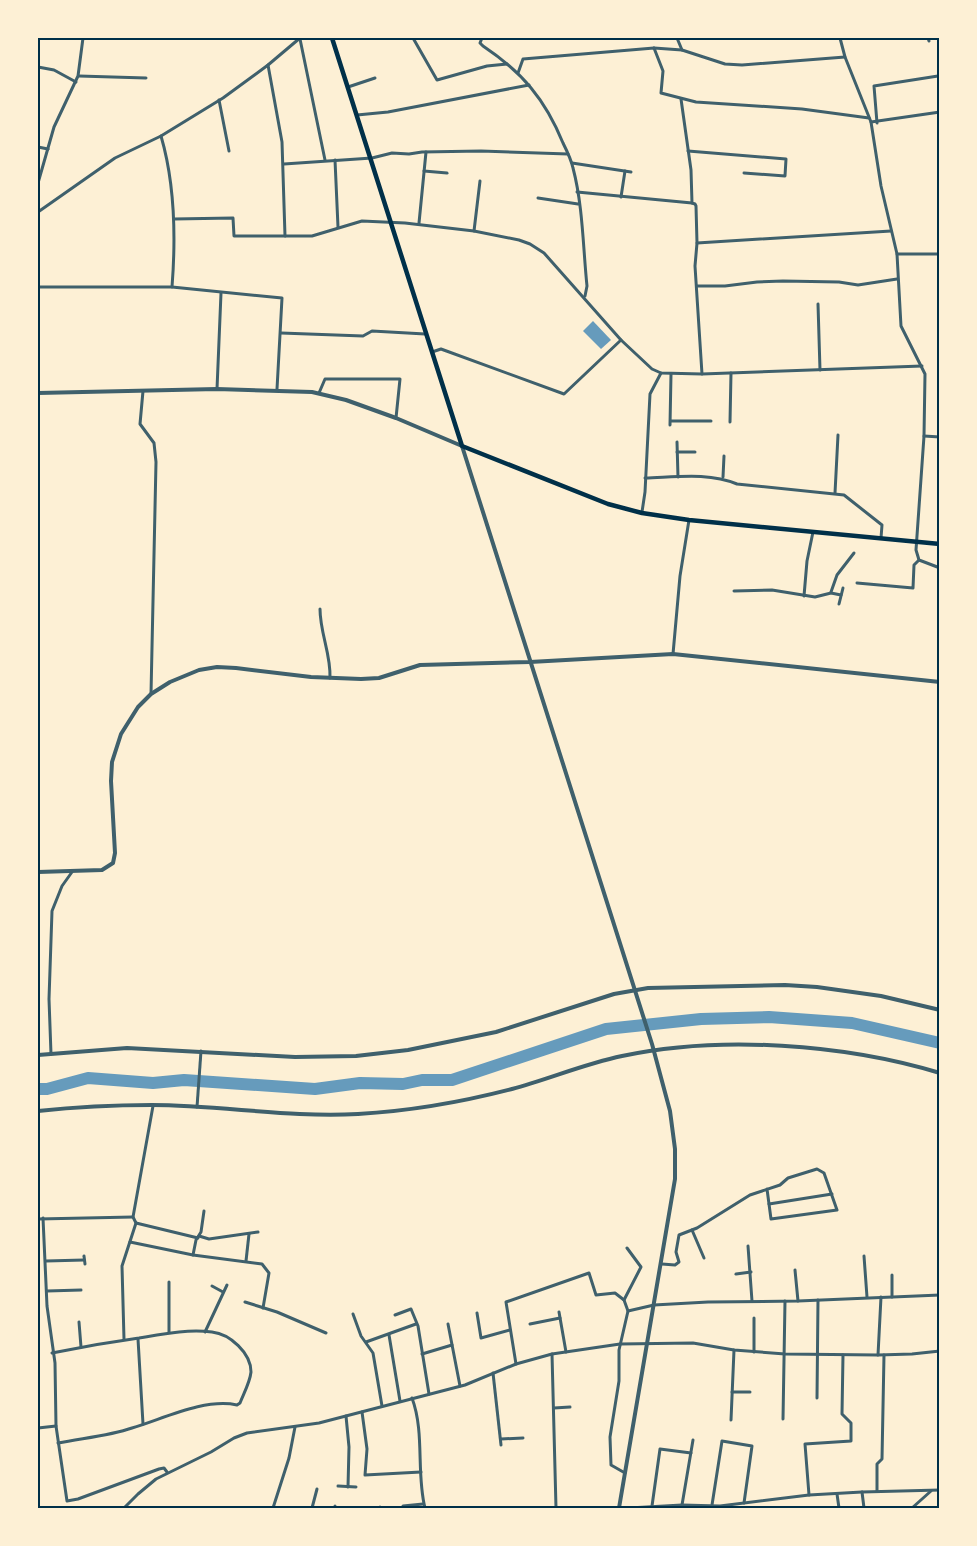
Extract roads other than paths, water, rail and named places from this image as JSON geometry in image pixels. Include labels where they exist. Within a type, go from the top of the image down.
[{"type":"main road","points":[[333,38],[462,446],[608,504],[642,513],[689,520],[939,544]]},
{"type":"street","points":[[38,183],[54,127],[78,76],[82,38]]},
{"type":"street","points":[[38,212],[116,158],[161,135],[219,100],[268,65],[300,38],[325,160]]},
{"type":"street","points":[[412,38],[437,80],[487,66],[508,64]]},
{"type":"street","points":[[482,38],[480,43],[508,64],[529,85],[550,115],[572,163],[579,204],[587,286],[585,297]]},
{"type":"street","points":[[677,38],[682,50]]},
{"type":"street","points":[[840,38],[845,57],[870,120],[880,186],[897,254],[901,326],[925,374],[924,436],[916,550],[919,560]]},
{"type":"street","points":[[518,73],[523,59],[654,48],[682,50],[725,64],[742,65],[845,57]]},
{"type":"street","points":[[654,48],[663,71],[661,93],[681,99],[711,104],[802,109],[877,123],[939,112]]},
{"type":"street","points":[[268,65],[279,120],[284,164],[285,236]]},
{"type":"street","points":[[38,67],[54,70],[76,81]]},
{"type":"street","points":[[78,76],[146,78]]},
{"type":"street","points":[[877,123],[874,86],[938,76]]},
{"type":"street","points":[[348,87],[375,78]]},
{"type":"street","points":[[357,115],[388,112],[529,85]]},
{"type":"street","points":[[681,99],[691,170],[692,203],[695,204],[702,374]]},
{"type":"street","points":[[219,100],[229,151]]},
{"type":"street","points":[[161,135],[171,181],[174,219],[172,287]]},
{"type":"street","points":[[38,147],[48,149]]},
{"type":"street","points":[[284,164],[372,158],[392,153],[481,151],[568,154]]},
{"type":"street","points":[[688,151],[786,159],[785,176],[744,173]]},
{"type":"street","points":[[419,224],[426,152]]},
{"type":"street","points":[[335,160],[338,228]]},
{"type":"street","points":[[572,163],[631,172]]},
{"type":"street","points":[[424,171],[447,173]]},
{"type":"street","points":[[621,197],[625,171]]},
{"type":"street","points":[[474,231],[480,181]]},
{"type":"street","points":[[577,192],[692,203]]},
{"type":"street","points":[[538,198],[579,204]]},
{"type":"street","points":[[174,219],[233,218],[234,236],[312,236],[362,221],[419,224],[519,240],[544,253],[621,340],[652,369],[661,373],[702,374],[922,366]]},
{"type":"street","points":[[697,243],[891,231]]},
{"type":"street","points":[[897,254],[939,254]]},
{"type":"street","points":[[698,286],[783,281],[839,282],[858,285],[897,279]]},
{"type":"street","points":[[38,287],[172,287],[282,298],[277,389]]},
{"type":"street","points":[[217,389],[221,293]]},
{"type":"street","points":[[818,304],[820,370]]},
{"type":"street","points":[[281,333],[363,336],[372,332],[426,334]]},
{"type":"street","points":[[432,352],[441,349],[564,394],[621,340]]},
{"type":"street","points":[[642,513],[650,394],[661,373]]},
{"type":"street","points":[[730,422],[731,373]]},
{"type":"street","points":[[671,374],[670,423],[711,422]]},
{"type":"street","points":[[319,393],[325,379],[400,379],[396,418]]},
{"type":"street","points":[[38,393],[217,389],[277,389],[319,393],[396,418],[462,446],[652,1044],[670,1111],[675,1149],[675,1179],[619,1509]]},
{"type":"street","points":[[143,391],[140,424],[154,443],[156,462],[151,694]]},
{"type":"street","points":[[702,416],[702,421]]},
{"type":"street","points":[[835,493],[838,435]]},
{"type":"street","points":[[924,436],[939,437]]},
{"type":"street","points":[[677,442],[678,477]]},
{"type":"street","points":[[677,452],[695,452]]},
{"type":"street","points":[[723,477],[724,456]]},
{"type":"street","points":[[645,478],[723,477],[737,484],[844,495],[882,525],[881,538]]},
{"type":"street","points":[[673,654],[680,576],[689,520]]},
{"type":"street","points":[[804,596],[807,561],[813,532]]},
{"type":"street","points":[[831,593],[837,575],[854,553]]},
{"type":"street","points":[[919,560],[939,568]]},
{"type":"street","points":[[856,583],[913,588],[914,565],[919,560]]},
{"type":"street","points":[[839,603],[843,588]]},
{"type":"street","points":[[734,591],[772,590],[815,597],[831,593],[841,595]]},
{"type":"street","points":[[320,609],[320,625],[330,655],[330,678]]},
{"type":"street","points":[[38,872],[102,870],[113,863],[115,853],[112,762],[121,734],[129,720],[151,694],[184,675],[217,667],[330,678],[379,678],[420,665],[673,654],[939,682]]},
{"type":"street","points":[[51,1054],[49,999],[52,911],[62,886],[73,871]]},
{"type":"street","points":[[38,1055],[127,1048],[295,1057],[356,1056],[408,1050],[496,1032],[614,994],[648,988],[785,985],[849,990],[939,1010]]},
{"type":"street","points":[[38,1111],[153,1105],[308,1116],[359,1114],[481,1097],[514,1089],[582,1066],[653,1050],[716,1045],[826,1049],[873,1056],[939,1073]]},
{"type":"street","points":[[197,1108],[201,1052]]},
{"type":"street","points":[[124,1338],[122,1266],[136,1223],[133,1216],[153,1105]]},
{"type":"street","points":[[662,1264],[677,1264],[680,1259],[676,1252],[679,1235],[692,1230],[750,1195],[766,1189],[780,1185],[788,1178],[817,1169],[824,1173],[837,1210],[771,1219],[766,1189]]},
{"type":"street","points":[[770,1204],[832,1194]]},
{"type":"street","points":[[193,1255],[204,1211]]},
{"type":"street","points":[[38,1219],[133,1216]]},
{"type":"street","points":[[43,1218],[52,1353],[55,1364],[56,1426],[67,1501],[159,1469],[164,1468],[167,1472]]},
{"type":"street","points":[[136,1223],[208,1239],[258,1232]]},
{"type":"street","points":[[692,1230],[704,1258]]},
{"type":"street","points":[[246,1261],[249,1234]]},
{"type":"street","points":[[130,1242],[193,1255],[262,1264],[269,1273],[263,1308]]},
{"type":"street","points":[[748,1246],[752,1302]]},
{"type":"street","points":[[624,1300],[641,1267],[627,1248]]},
{"type":"street","points":[[864,1256],[867,1297]]},
{"type":"street","points":[[46,1261],[84,1260]]},
{"type":"street","points":[[795,1270],[798,1301]]},
{"type":"street","points":[[736,1274],[751,1272]]},
{"type":"street","points":[[516,1364],[506,1302],[590,1273],[596,1295],[615,1293],[624,1300],[628,1311],[620,1344],[619,1381],[610,1451],[613,1468],[625,1473]]},
{"type":"street","points":[[892,1275],[892,1297]]},
{"type":"street","points":[[169,1282],[169,1332]]},
{"type":"street","points":[[205,1332],[227,1285]]},
{"type":"street","points":[[212,1286],[223,1292]]},
{"type":"street","points":[[47,1292],[81,1290]]},
{"type":"street","points":[[628,1311],[654,1305],[939,1295]]},
{"type":"street","points":[[878,1355],[881,1297]]},
{"type":"street","points":[[817,1398],[818,1300]]},
{"type":"street","points":[[783,1419],[785,1301]]},
{"type":"street","points":[[245,1302],[326,1333]]},
{"type":"street","points":[[395,1315],[417,1306]]},
{"type":"street","points":[[411,1309],[429,1394]]},
{"type":"street","points":[[560,1312],[566,1352]]},
{"type":"street","points":[[477,1313],[481,1338],[510,1330]]},
{"type":"street","points":[[353,1314],[361,1336],[373,1353],[382,1406]]},
{"type":"street","points":[[535,1317],[537,1323]]},
{"type":"street","points":[[530,1324],[560,1318]]},
{"type":"street","points":[[754,1318],[754,1353]]},
{"type":"street","points":[[79,1322],[81,1347]]},
{"type":"street","points":[[366,1342],[416,1324]]},
{"type":"street","points":[[448,1324],[460,1386]]},
{"type":"street","points":[[52,1353],[124,1338],[138,1338],[169,1332],[213,1332],[230,1339],[247,1356],[251,1375],[237,1405],[228,1403],[199,1407],[110,1434],[58,1443]]},
{"type":"street","points":[[389,1335],[400,1401]]},
{"type":"street","points":[[138,1338],[143,1424]]},
{"type":"street","points":[[124,1509],[144,1488],[167,1472],[211,1452],[240,1435],[295,1427],[362,1412],[460,1386],[516,1364],[552,1354],[620,1344],[693,1343],[754,1353],[884,1355],[939,1351]]},
{"type":"street","points":[[422,1354],[452,1345]]},
{"type":"street","points":[[731,1420],[734,1350]]},
{"type":"street","points":[[552,1354],[556,1509]]},
{"type":"street","points":[[843,1355],[842,1414],[851,1423],[851,1441]]},
{"type":"street","points":[[877,1491],[877,1464],[882,1459],[884,1355]]},
{"type":"street","points":[[493,1373],[501,1445]]},
{"type":"street","points":[[732,1392],[750,1392]]},
{"type":"street","points":[[412,1398],[415,1406],[425,1509]]},
{"type":"street","points":[[554,1408],[570,1407]]},
{"type":"street","points":[[498,1412],[504,1411]]},
{"type":"street","points":[[362,1412],[367,1449],[366,1475],[421,1472]]},
{"type":"street","points":[[346,1416],[349,1447],[348,1486]]},
{"type":"street","points":[[38,1428],[56,1426]]},
{"type":"street","points":[[273,1509],[289,1458],[295,1427]]},
{"type":"street","points":[[501,1439],[523,1438]]},
{"type":"street","points":[[682,1505],[693,1440]]},
{"type":"street","points":[[712,1505],[722,1441],[752,1446],[744,1503]]},
{"type":"street","points":[[809,1495],[805,1444],[858,1442]]},
{"type":"street","points":[[651,1506],[660,1449],[691,1453]]},
{"type":"street","points":[[338,1486],[356,1487]]},
{"type":"street","points":[[312,1509],[317,1489]]},
{"type":"street","points":[[912,1509],[933,1489]]},
{"type":"street","points":[[629,1509],[682,1505],[721,1507],[809,1495],[939,1490]]},
{"type":"street","points":[[862,1492],[864,1509]]},
{"type":"street","points":[[837,1494],[839,1509]]},
{"type":"street","points":[[762,1502],[763,1509]]},
{"type":"street","points":[[404,1509],[404,1506],[423,1504]]},
{"type":"water","points":[[593,321],[611,340],[601,349],[583,331]]},
{"type":"waterway","points":[[38,1089],[47,1089],[88,1078],[153,1083],[184,1080],[315,1089],[360,1083],[403,1084],[422,1080],[452,1080],[606,1029],[701,1019],[769,1017],[852,1023],[940,1043]]}]
